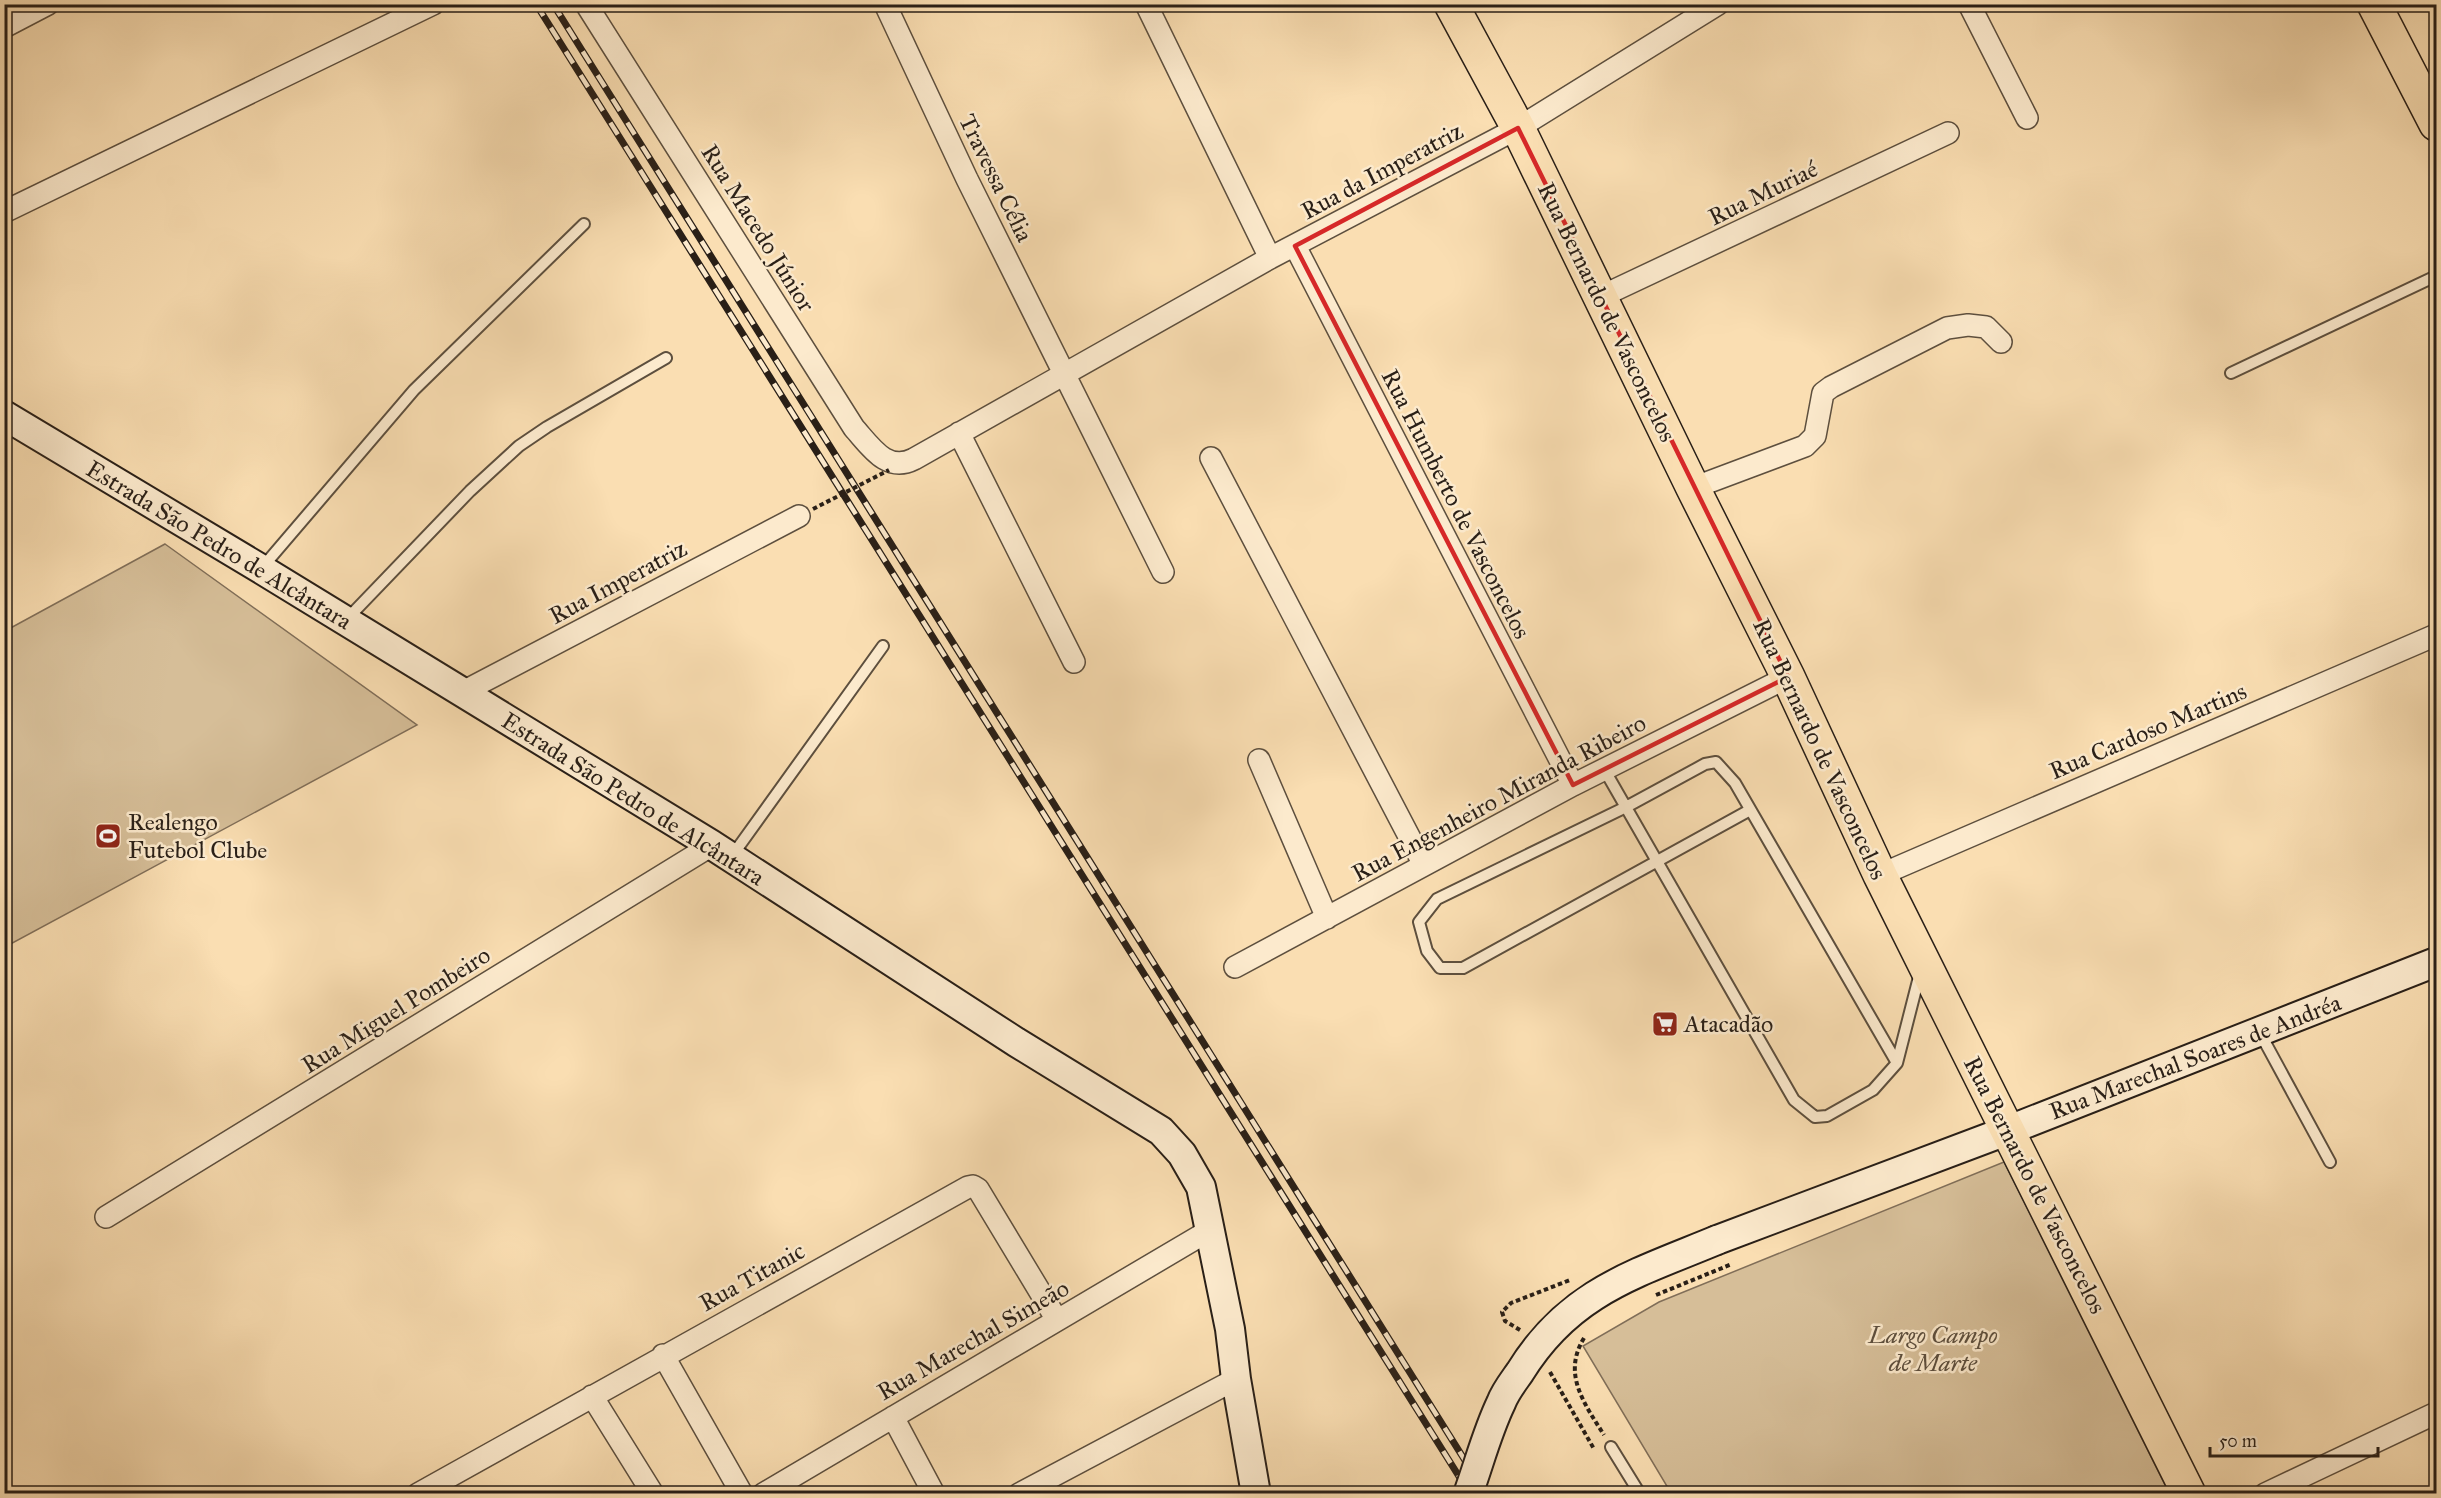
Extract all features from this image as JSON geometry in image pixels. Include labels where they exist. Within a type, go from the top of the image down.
[{"type":"main road","name":"Rua Bernardo de Vasconcelos","points":[[1451,4],[1518,128],[1693,488],[1788,677],[1880,875],[2189,1494]]},
{"type":"main road","points":[[2374,4],[2436,122]]},
{"type":"street","points":[[4,27],[48,4]]},
{"type":"street","points":[[4,212],[433,4]]},
{"type":"street","name":"Rua Macedo Júnior","points":[[586,4],[854,428],[879,456],[894,467]]},
{"type":"street","name":"Travessa Célia","points":[[885,4],[966,179],[1064,373]]},
{"type":"street","points":[[1146,4],[1270,258]]},
{"type":"street","name":"Rua da Imperatriz","points":[[894,467],[914,459],[1270,258],[1518,128],[1718,4]]},
{"type":"street","points":[[1969,4],[2027,118]]},
{"type":"street","name":"Rua Muriaé","points":[[1600,297],[1948,132]]},
{"type":"street","name":"Rua Humberto de Vasconcelos","points":[[1295,246],[1572,785]]},
{"type":"street","points":[[1693,488],[1805,446],[1815,436],[1824,393],[1831,387],[1947,328],[1968,325],[1986,327],[2001,342]]},
{"type":"street","points":[[1064,373],[1162,572]]},
{"type":"street","name":"Estrada São Pedro de Alcântara","points":[[4,416],[261,569],[721,852],[1016,1042],[1161,1131],[1182,1155],[1201,1187],[1230,1329],[1236,1379],[1256,1494]]},
{"type":"street","points":[[959,433],[1074,662]]},
{"type":"street","points":[[1210,458],[1424,865]]},
{"type":"street","name":"Rua Imperatriz","points":[[461,693],[806,513]]},
{"type":"street","name":"Rua Cardoso Martins","points":[[1880,875],[2436,635]]},
{"type":"street","name":"Rua Engenheiro Miranda Ribeiro","points":[[1235,967],[1572,785],[1788,677]]},
{"type":"street","points":[[1259,760],[1327,918]]},
{"type":"street","name":"Rua Miguel Pombeiro","points":[[106,1217],[721,852]]},
{"type":"street","name":"Rua Marechal Soares de Andréa","points":[[1468,1494],[1501,1402],[1533,1350],[1563,1318],[1590,1296],[1618,1281],[1716,1240],[2009,1130],[2436,962]]},
{"type":"street","name":"Rua Titanic","points":[[418,1494],[949,1196],[974,1186],[978,1189],[1057,1320]]},
{"type":"street","name":"Rua Marechal Simeão","points":[[763,1494],[1210,1230]]},
{"type":"street","points":[[663,1355],[742,1494]]},
{"type":"street","points":[[1019,1494],[1043,1488],[1236,1379]]},
{"type":"street","points":[[592,1396],[653,1494]]},
{"type":"street","points":[[2265,1494],[2436,1413]]},
{"type":"street","points":[[893,1417],[934,1494]]},
{"type":"lane","points":[[261,569],[414,390],[584,224]]},
{"type":"lane","points":[[2231,373],[2436,276]]},
{"type":"lane","points":[[345,622],[470,491],[519,446],[666,358]]},
{"type":"lane","points":[[721,852],[883,646]]},
{"type":"lane","points":[[1750,810],[1463,968],[1440,968],[1427,951],[1419,922],[1437,898],[1626,807],[1705,764],[1716,762],[1735,783],[1897,1063]]},
{"type":"lane","points":[[1604,769],[1794,1100],[1815,1117],[1827,1116],[1873,1090],[1897,1063],[1923,961]]},
{"type":"lane","points":[[2260,1032],[2330,1162]]},
{"type":"lane","points":[[1611,1447],[1640,1494]]},
{"type":"path","points":[[806,513],[894,467]]},
{"type":"path","points":[[1653,1296],[1740,1261]]},
{"type":"path","points":[[1587,1331],[1576,1350],[1573,1366],[1577,1386],[1611,1447]]},
{"type":"highlighted area","points":[[1518,128],[1788,677],[1573,785],[1295,246]]},
{"type":"green space","name":"Realengo Futebol Clube","points":[[165,544],[417,725],[5,947],[5,631]]},
{"type":"green space","name":"Largo Campo de Marte","points":[[2004,1162],[2169,1493],[1671,1493],[1583,1346],[1659,1302]]},
{"type":"railway","points":[[536,4],[1470,1494]]},
{"type":"railway","points":[[553,4],[1486,1494]]},
{"type":"place","name":"Realengo Futebol Clube","points":[[108,836]]},
{"type":"place","name":"Atacadão","points":[[1665,1024]]}]
